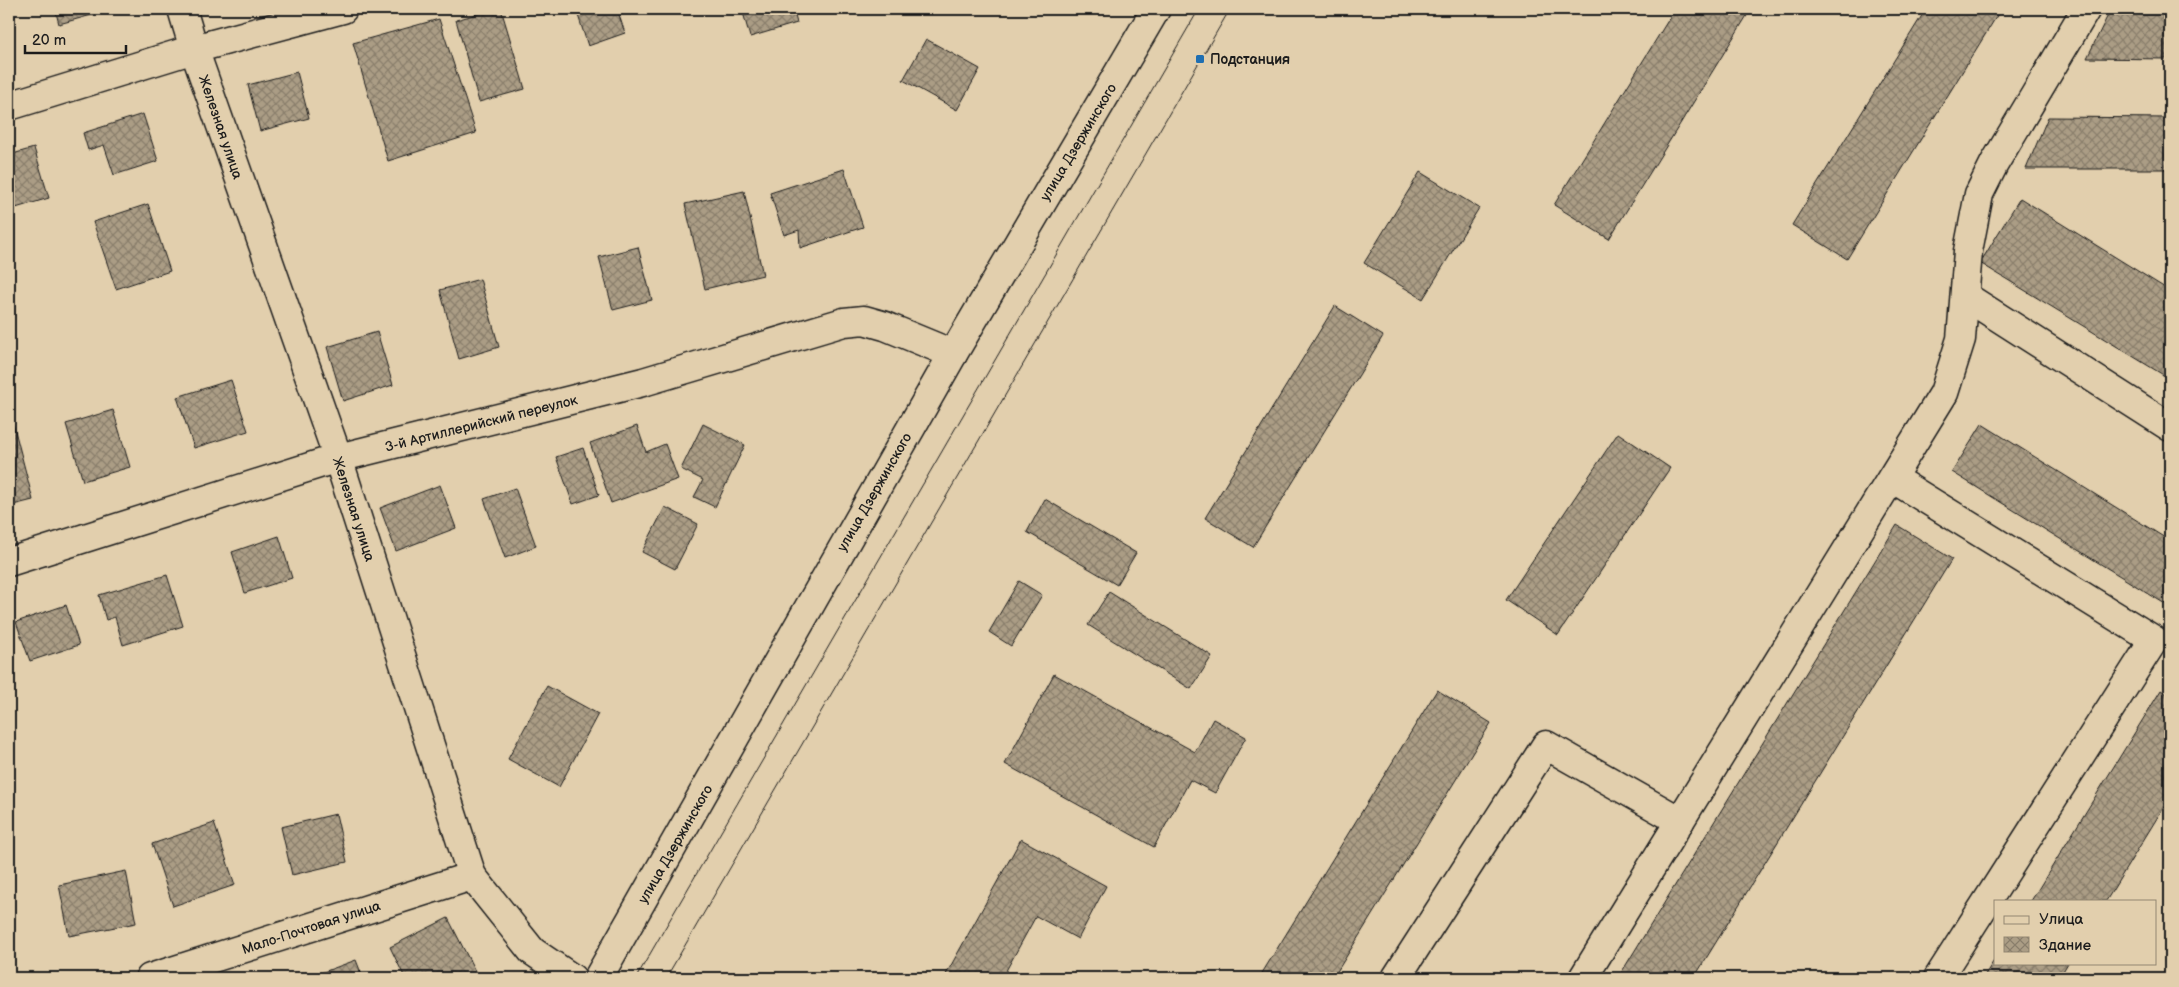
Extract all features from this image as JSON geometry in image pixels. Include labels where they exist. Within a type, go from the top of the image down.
[{"type":"street","name":"Железная улица","points":[[182,9],[194,49],[338,458],[472,876],[532,951],[572,978]]},
{"type":"street","points":[[9,106],[194,49],[343,9]]},
{"type":"street","name":"улица Дзержинского","points":[[598,978],[952,354],[1156,9]]},
{"type":"street","points":[[1583,978],[1944,393],[1961,339],[1968,251],[1979,194],[1994,164],[2086,9]]},
{"type":"street","points":[[1964,296],[2170,427]]},
{"type":"street","name":"3-й Артиллерийский переулок","points":[[9,562],[338,458],[643,382],[844,322],[864,320],[885,326],[952,354]]},
{"type":"street","points":[[1892,478],[2154,640],[1938,978]]},
{"type":"street","points":[[1396,978],[1546,745],[1680,822]]},
{"type":"street","name":"Мало-Почтовая улица","points":[[150,978],[472,876]]},
{"type":"building","points":[[55,9],[110,9],[110,10],[59,24]]},
{"type":"building","points":[[501,9],[525,89],[479,102],[456,20]]},
{"type":"building","points":[[576,9],[617,9],[625,33],[588,46]]},
{"type":"building","points":[[742,9],[793,9],[797,23],[750,37]]},
{"type":"building","points":[[1675,9],[1751,9],[1609,239],[1554,205]]},
{"type":"building","points":[[1926,9],[2001,9],[1847,259],[1792,225]]},
{"type":"building","points":[[2111,9],[2167,9],[2166,59],[2087,58]]},
{"type":"building","points":[[439,19],[476,133],[388,161],[353,43]]},
{"type":"building","points":[[926,39],[980,69],[957,110],[903,80]]},
{"type":"building","points":[[297,72],[309,118],[260,131],[248,85]]},
{"type":"building","points":[[143,114],[158,161],[114,175],[104,145],[88,150],[83,133]]},
{"type":"building","points":[[2048,117],[2170,118],[2170,169],[2026,169]]},
{"type":"building","points":[[34,148],[49,198],[9,210],[9,155]]},
{"type":"building","points":[[844,169],[863,227],[800,248],[799,230],[784,235],[770,193]]},
{"type":"building","points":[[1420,172],[1479,208],[1423,299],[1364,263]]},
{"type":"building","points":[[744,191],[763,275],[705,289],[685,204]]},
{"type":"building","points":[[2020,198],[2170,291],[2170,379],[1980,263]]},
{"type":"building","points":[[148,204],[170,271],[116,289],[93,222]]},
{"type":"building","points":[[638,247],[652,300],[613,310],[599,257]]},
{"type":"building","points":[[480,279],[499,347],[459,359],[440,290]]},
{"type":"building","points":[[1335,306],[1383,336],[1253,547],[1205,518]]},
{"type":"building","points":[[377,332],[393,385],[343,401],[327,347]]},
{"type":"building","points":[[231,380],[248,431],[194,448],[177,397]]},
{"type":"building","points":[[113,410],[130,467],[83,481],[66,424]]},
{"type":"building","points":[[13,423],[33,500],[9,506],[9,424]]},
{"type":"building","points":[[703,424],[745,445],[715,507],[694,497],[703,480],[681,469]]},
{"type":"building","points":[[1982,424],[2170,541],[2170,607],[1952,472]]},
{"type":"building","points":[[637,426],[646,452],[665,444],[678,479],[611,503],[590,443]]},
{"type":"building","points":[[1618,433],[1670,468],[1558,635],[1506,600]]},
{"type":"building","points":[[583,448],[599,495],[573,504],[556,457]]},
{"type":"building","points":[[440,485],[456,528],[396,551],[380,508]]},
{"type":"building","points":[[515,488],[536,546],[505,558],[484,499]]},
{"type":"building","points":[[1045,499],[1136,553],[1117,585],[1027,532]]},
{"type":"building","points":[[665,507],[698,524],[675,569],[642,552]]},
{"type":"building","points":[[1897,525],[1952,559],[1694,978],[1618,978]]},
{"type":"building","points":[[279,536],[292,578],[245,593],[232,552]]},
{"type":"building","points":[[167,575],[183,626],[123,645],[115,617],[106,620],[99,595]]},
{"type":"building","points":[[1019,581],[1042,595],[1011,646],[989,632]]},
{"type":"building","points":[[1109,592],[1212,656],[1191,689],[1088,625]]},
{"type":"building","points":[[66,605],[79,645],[30,661],[16,622]]},
{"type":"building","points":[[1054,674],[1195,752],[1213,719],[1246,737],[1215,793],[1190,780],[1154,847],[1005,764]]},
{"type":"building","points":[[547,686],[598,714],[559,787],[508,759]]},
{"type":"building","points":[[1437,690],[1491,723],[1333,978],[1259,978]]},
{"type":"building","points":[[2161,690],[2170,696],[2170,797],[2107,900],[2032,900]]},
{"type":"building","points":[[336,814],[347,862],[292,875],[281,827]]},
{"type":"building","points":[[214,823],[235,885],[173,906],[152,844]]},
{"type":"building","points":[[1021,839],[1106,886],[1078,939],[1036,916],[1002,978],[944,978]]},
{"type":"building","points":[[126,871],[136,923],[69,936],[59,885]]},
{"type":"building","points":[[448,918],[477,975],[470,978],[405,978],[390,947]]},
{"type":"building","points":[[356,960],[363,978],[307,978]]},
{"type":"building","points":[[1994,961],[1994,964],[2067,964],[2059,978],[1983,978]]},
{"type":"tram line","points":[[636,978],[1199,9]]},
{"type":"tram line","points":[[666,978],[1230,9]]},
{"type":"place","name":"Подстанция","points":[[1200,59]]}]
